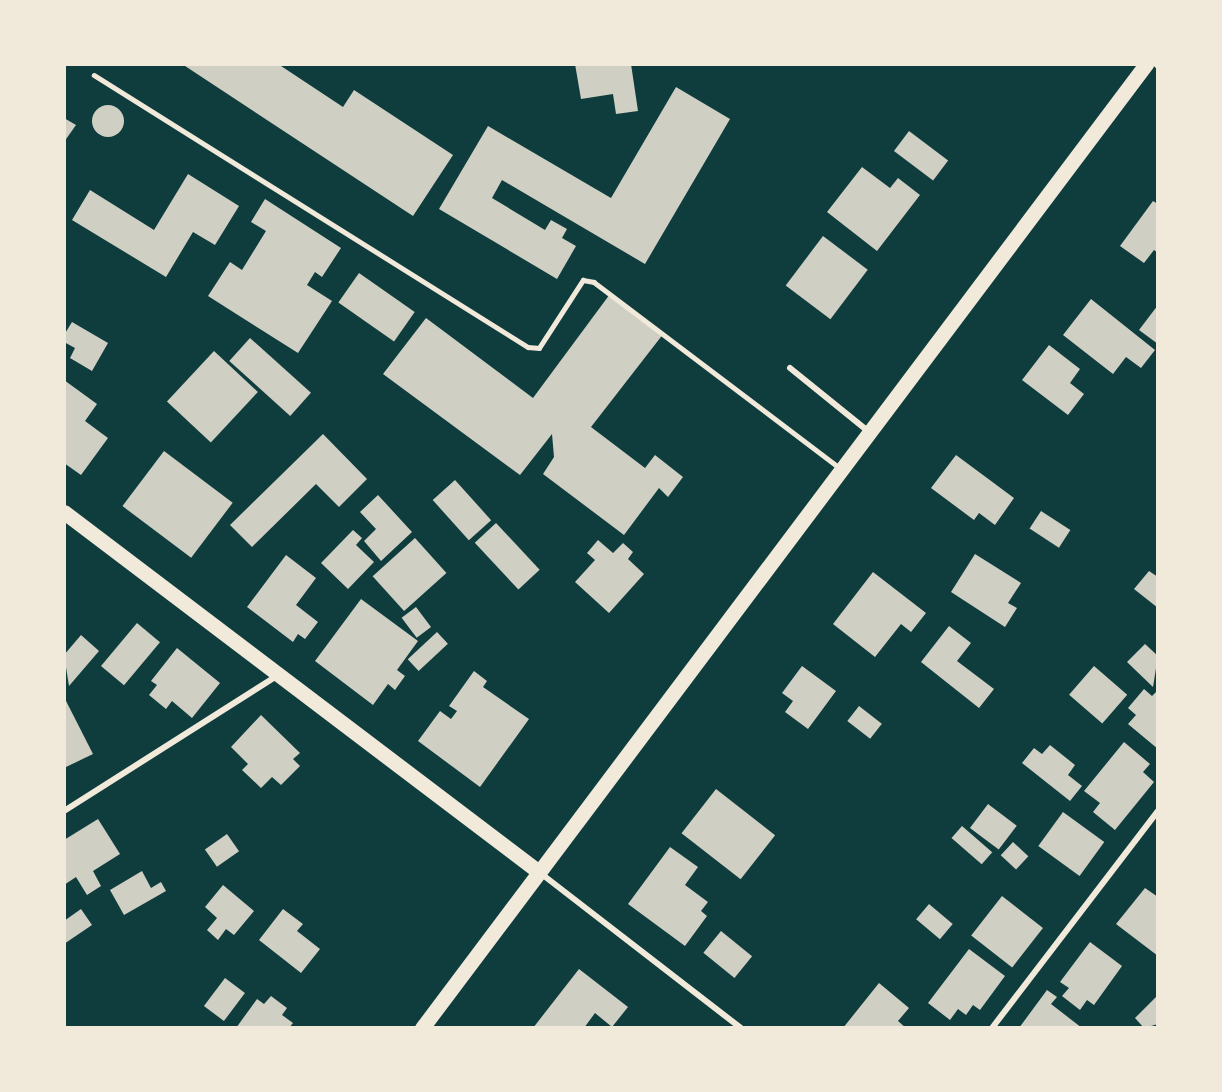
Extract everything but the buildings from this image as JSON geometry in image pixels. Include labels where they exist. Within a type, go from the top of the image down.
[{"type":"main road","points":[[422,1028],[872,434],[1146,64]]},
{"type":"main road","points":[[64,512],[539,872]]},
{"type":"street","points":[[790,368],[872,434]]},
{"type":"street","points":[[64,811],[279,675]]},
{"type":"street","points":[[992,1028],[1158,811]]},
{"type":"street","points":[[539,872],[741,1028]]},
{"type":"lane","points":[[94,75],[528,347],[539,348],[583,280],[594,282],[844,471]]}]
